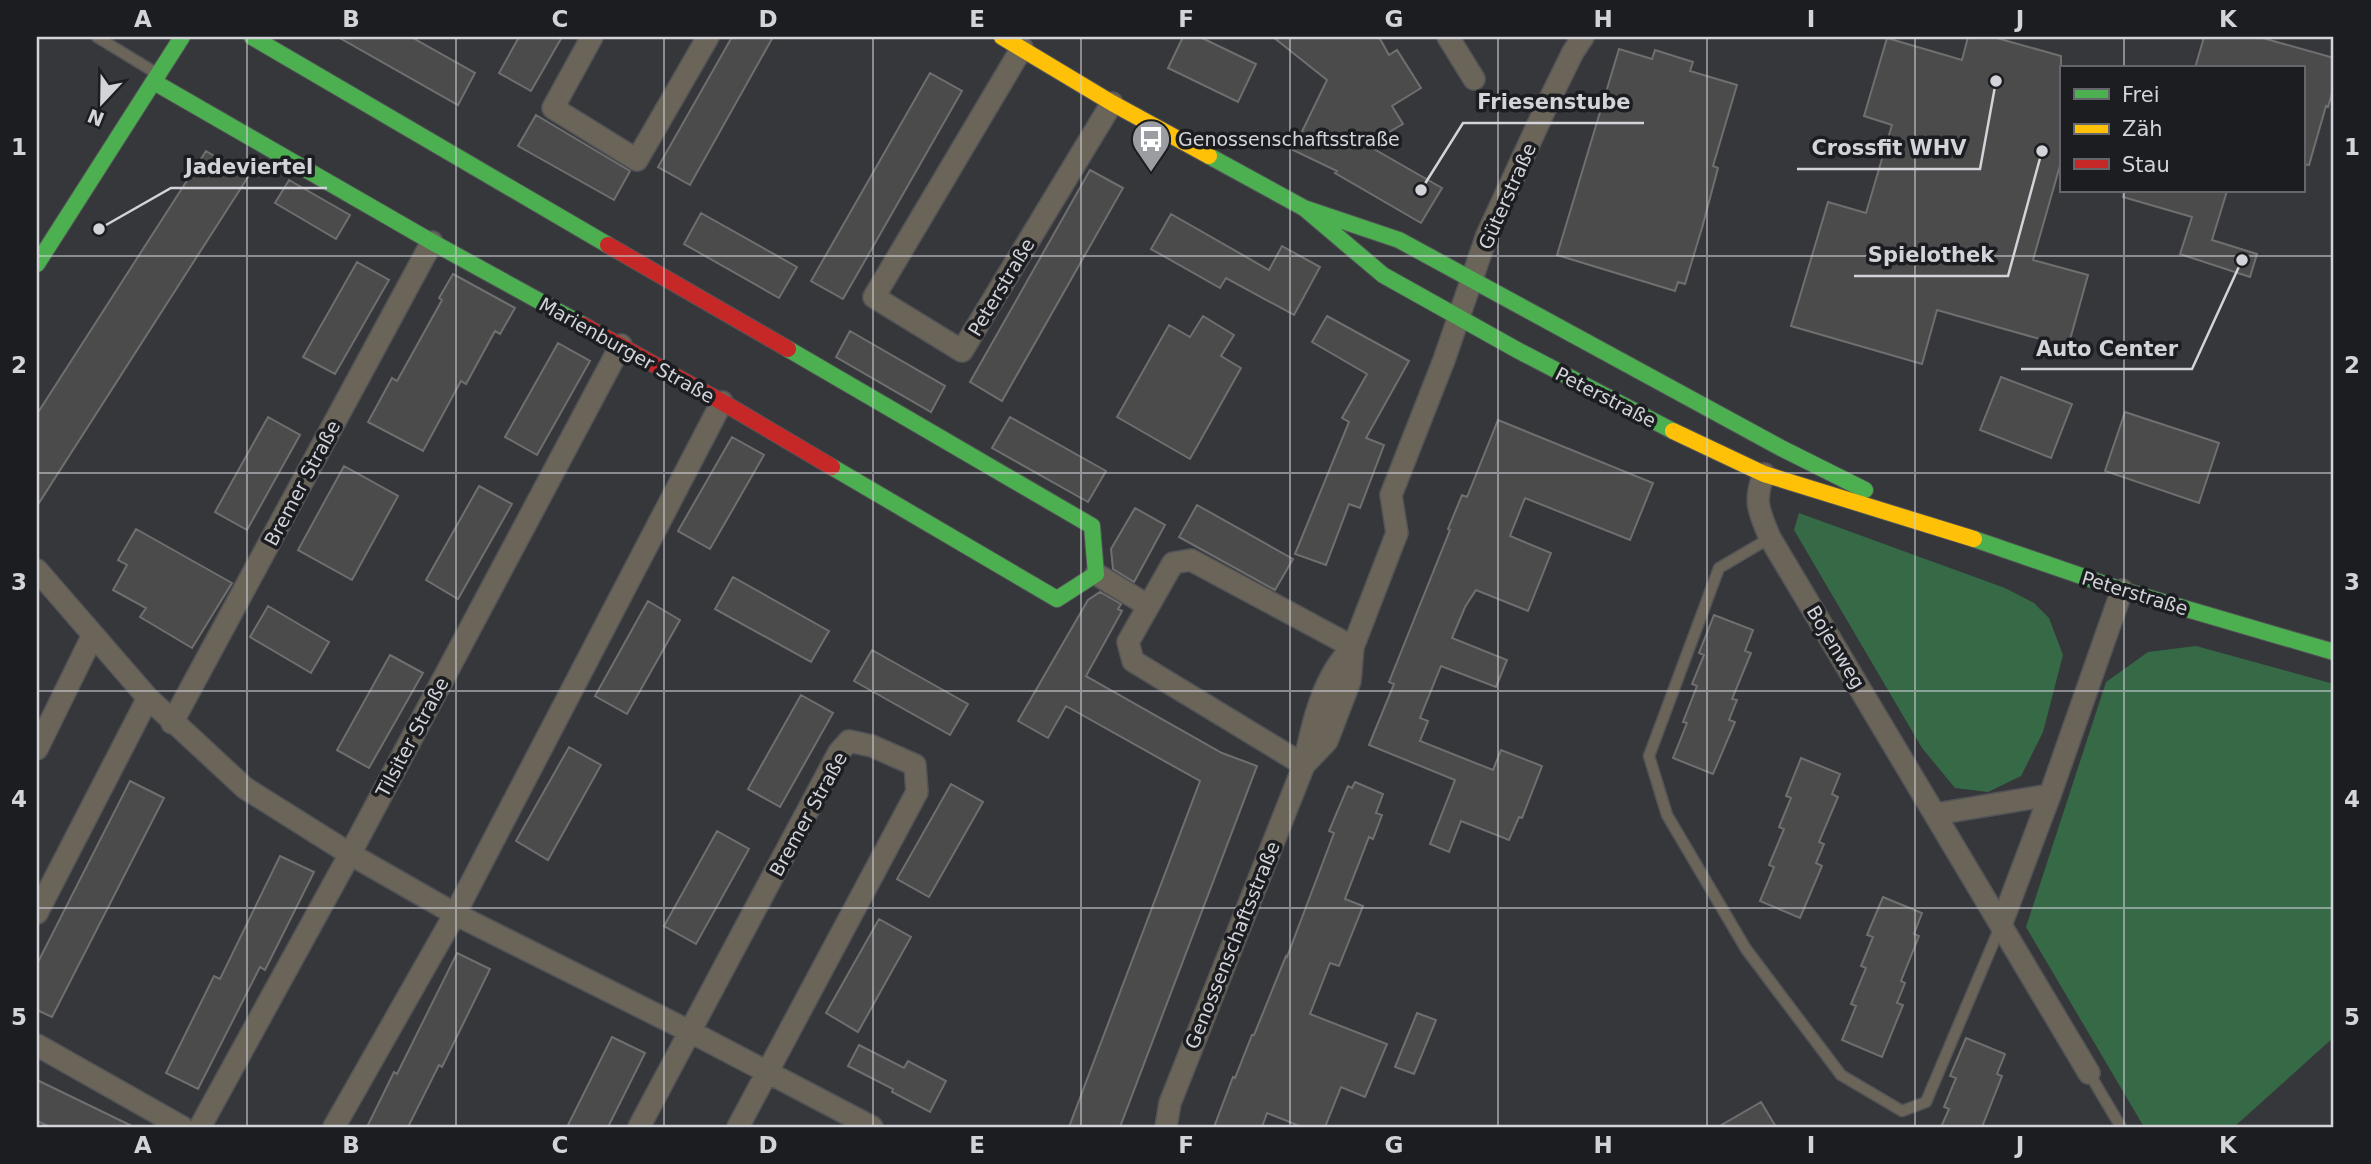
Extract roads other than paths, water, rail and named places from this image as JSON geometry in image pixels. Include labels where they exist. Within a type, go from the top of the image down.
[{"type":"main road","points":[[37,264],[182,37]]},
{"type":"main road","points":[[252,37],[1092,526],[1097,574]]},
{"type":"main road","name":"Peterstraße","points":[[1002,37],[1112,103],[1304,208],[1399,240],[1781,447],[1938,527]]},
{"type":"main road","name":"Marienburger Straße","points":[[157,78],[432,242],[722,402],[1058,599],[1097,574]]},
{"type":"main road","name":"Peterstraße","points":[[1304,208],[1383,275],[1650,420],[1764,474],[1938,527],[2122,590],[2334,652]]},
{"type":"street","points":[[592,37],[552,108],[637,160],[708,37]]},
{"type":"street","points":[[1448,37],[1474,79]]},
{"type":"street","name":"Güterstraße","points":[[1459,317],[1487,235],[1551,96],[1583,37]]},
{"type":"street","name":"Peterstraße","points":[[1021,48],[874,297],[962,351],[1112,103]]},
{"type":"street","name":"Bremer Straße","points":[[172,723],[432,242]]},
{"type":"street","name":"Genossenschaftsstraße","points":[[1166,1127],[1170,1103],[1304,765],[1327,741],[1350,681],[1353,647],[1396,533],[1391,495],[1459,317]]},
{"type":"street","name":"Tilsiter Straße","points":[[200,1127],[350,854],[621,345]]},
{"type":"street","points":[[334,1127],[455,914],[722,402]]},
{"type":"street","name":"Bojenweg","points":[[1764,474],[1756,494],[1770,537],[2089,1073]]},
{"type":"street","points":[[1304,765],[1133,661],[1128,642],[1173,563],[1191,560],[1353,647]]},
{"type":"street","points":[[37,570],[148,698],[245,788],[350,854],[455,914],[691,1032],[872,1127]]},
{"type":"street","points":[[1097,574],[1147,606]]},
{"type":"street","points":[[2001,925],[2122,590]]},
{"type":"street","points":[[37,749],[93,635]]},
{"type":"street","points":[[37,913],[148,698]]},
{"type":"street","name":"Bremer Straße","points":[[639,1127],[839,752],[849,741],[872,746],[915,765],[917,792],[738,1127]]},
{"type":"street","points":[[1936,814],[2050,794]]},
{"type":"street","points":[[37,1045],[182,1127]]},
{"type":"lane","points":[[97,37],[157,78]]},
{"type":"lane","points":[[1770,537],[1719,568],[1649,756],[1668,815],[1746,949],[1841,1075],[1902,1111],[1926,1102],[2001,925]]},
{"type":"lane","points":[[2089,1073],[2121,1127]]},
{"type":"place","name":"Crossfit WHV","points":[[1996,81]]},
{"type":"place","name":"Spielothek","points":[[2042,151]]},
{"type":"place","name":"Genossenschaftsstraße","points":[[1151,173]]},
{"type":"place","name":"Friesenstube","points":[[1421,190]]},
{"type":"place","name":"Jadeviertel","points":[[99,229]]},
{"type":"place","name":"Auto Center","points":[[2242,260]]}]
